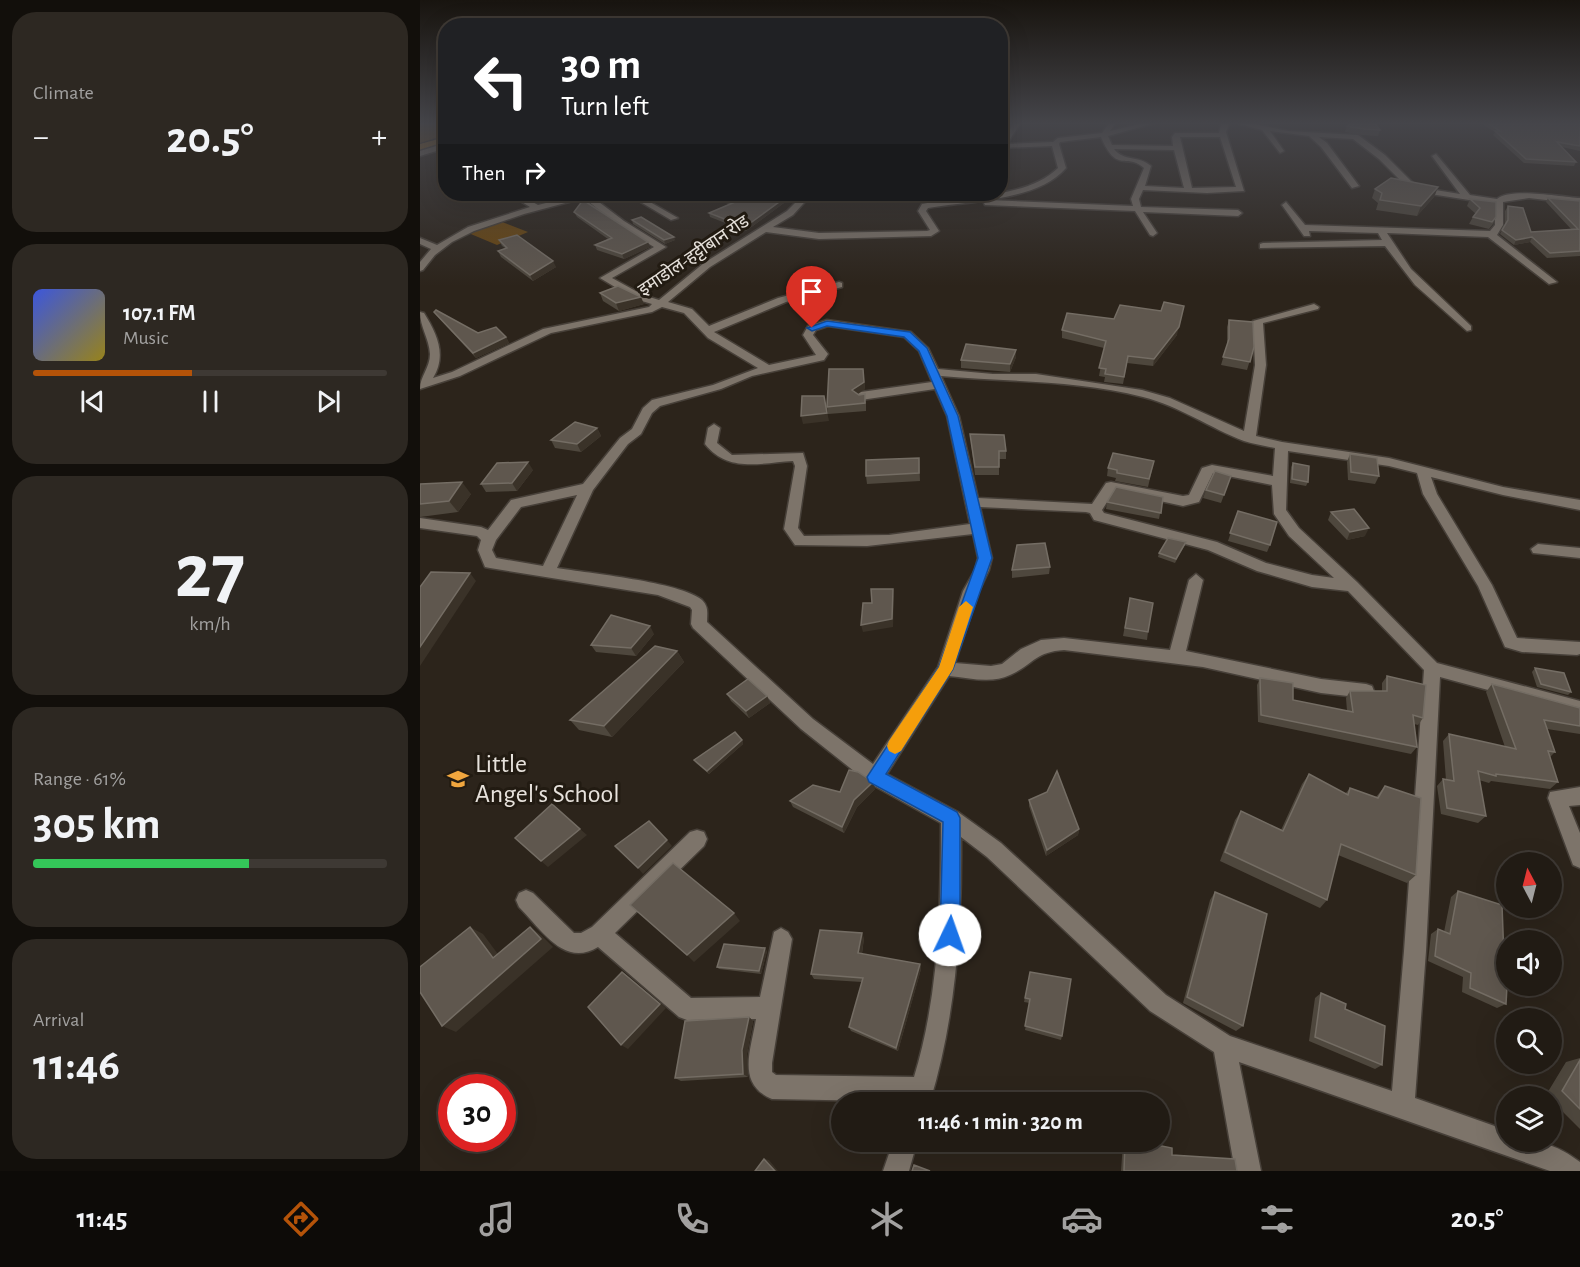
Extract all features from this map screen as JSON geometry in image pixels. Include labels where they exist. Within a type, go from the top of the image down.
[{"type":"street","points":[[1008,193],[1023,190],[1052,177]]},
{"type":"street","points":[[1145,177],[1136,199],[1138,210],[1154,233]]},
{"type":"street","points":[[1185,177],[1189,190]]},
{"type":"street","points":[[1142,188],[1241,189],[1237,177]]},
{"type":"street","points":[[1348,177],[1355,186]]},
{"type":"street","points":[[1402,177],[1414,189],[1498,202]]},
{"type":"street","points":[[1452,177],[1468,198]]},
{"type":"street","points":[[1493,234],[1499,225],[1498,202],[1502,198],[1529,196],[1580,201]]},
{"type":"street","points":[[525,201],[539,209]]},
{"type":"street","points":[[420,268],[435,247],[491,221],[565,201]]},
{"type":"street","points":[[595,201],[621,223],[661,247],[605,278],[639,297],[688,311],[707,331],[766,368]]},
{"type":"street","points":[[644,201],[674,218]]},
{"type":"street","name":"इमाडोल-हट्टीबान रोड","points":[[420,386],[456,374],[547,331],[572,324],[637,313],[661,304],[707,265],[790,213],[803,201]]},
{"type":"street","points":[[764,229],[819,236],[928,234],[935,231],[922,211],[925,206],[958,201],[1238,213]]},
{"type":"street","points":[[1286,205],[1314,244]]},
{"type":"street","points":[[1302,228],[1493,234]]},
{"type":"street","points":[[1381,230],[1402,266],[1467,328]]},
{"type":"street","points":[[1493,234],[1492,236],[1506,248],[1529,262],[1552,282]]},
{"type":"street","points":[[420,241],[435,247]]},
{"type":"street","points":[[1263,246],[1387,243]]},
{"type":"street","points":[[707,331],[782,300],[839,285]]},
{"type":"street","points":[[1249,438],[1261,364],[1262,340],[1258,321],[1314,307]]},
{"type":"street","points":[[420,315],[435,343],[432,374],[420,386]]},
{"type":"street","points":[[548,571],[587,488],[624,441],[637,431],[647,411],[656,403],[717,387],[766,368],[820,358],[823,354],[808,335],[812,328],[827,323],[907,334],[924,350],[952,416],[970,502],[985,558],[982,570],[971,591],[945,669],[875,777]]},
{"type":"street","points":[[420,344],[435,343]]},
{"type":"street","points":[[861,396],[936,379],[993,377],[1036,377],[1142,393],[1166,400],[1249,438],[1282,446],[1422,469],[1503,491],[1575,503],[1580,519]]},
{"type":"street","points":[[714,428],[711,444],[729,459],[752,460],[798,456],[801,466],[791,529],[800,541],[828,543],[908,540],[978,528]]},
{"type":"street","points":[[1282,446],[1279,512],[1294,532],[1352,586],[1432,668],[1580,708]]},
{"type":"street","points":[[1095,510],[1111,486],[1183,501],[1194,500],[1207,471],[1212,469],[1279,482]]},
{"type":"street","points":[[1422,469],[1430,494],[1485,585],[1511,642],[1522,646],[1577,648]]},
{"type":"street","points":[[587,488],[516,503],[489,538],[485,550],[490,563],[527,571],[548,571],[612,584],[660,590],[695,603],[700,609],[699,624],[807,724],[875,777],[951,818],[994,850],[1158,1003],[1224,1045],[1554,1158],[1571,1171]]},
{"type":"street","points":[[970,502],[1073,506],[1095,510],[1099,517],[1212,546],[1262,567],[1312,581],[1352,586]]},
{"type":"street","points":[[420,524],[481,532],[489,538]]},
{"type":"street","points":[[1538,549],[1580,553]]},
{"type":"street","points":[[1176,658],[1196,580]]},
{"type":"street","points":[[945,669],[991,673],[1006,670],[1026,654],[1047,645],[1064,644],[1203,660],[1321,686],[1366,691]]},
{"type":"street","points":[[1402,1107],[1415,951],[1432,668]]},
{"type":"street","points":[[1580,796],[1557,798],[1580,858]]},
{"type":"street","points":[[921,1092],[945,998],[952,915],[951,818]]},
{"type":"street","points":[[526,900],[569,943],[583,944],[599,934],[697,839]]},
{"type":"street","points":[[599,934],[687,1009],[771,1008]]},
{"type":"street","points":[[781,939],[760,1063],[761,1078],[772,1087],[854,1092]]},
{"type":"street","points":[[1224,1045],[1248,1171]]},
{"type":"street","points":[[896,1171],[902,1152]]},
{"type":"shaded area","points":[[497,220],[528,232],[497,245],[466,232]]},
{"type":"building","points":[[1391,178],[1438,187],[1421,206],[1380,200],[1382,193],[1375,189]]},
{"type":"building","points":[[1548,198],[1580,201],[1580,251],[1550,253],[1532,237],[1516,240],[1502,230],[1508,220],[1508,206],[1523,208],[1531,232],[1578,229]]},
{"type":"building","points":[[1470,199],[1496,202],[1496,217],[1492,222],[1473,217],[1480,208]]},
{"type":"building","points":[[585,201],[648,242],[622,254],[595,245],[612,238],[574,212]]},
{"type":"building","points":[[732,201],[780,201],[745,227],[709,213],[735,202]]},
{"type":"building","points":[[641,217],[674,237],[664,240],[632,220]]},
{"type":"building","points":[[517,235],[553,261],[530,275],[498,251],[507,248],[499,240]]},
{"type":"building","points":[[618,286],[641,297],[616,303],[600,293]]},
{"type":"building","points":[[1164,302],[1184,306],[1179,327],[1154,359],[1128,356],[1124,377],[1105,374],[1106,369],[1099,368],[1106,341],[1062,330],[1067,313],[1114,319],[1120,305],[1161,311]]},
{"type":"building","points":[[436,310],[478,333],[496,327],[506,337],[473,353],[434,312]]},
{"type":"building","points":[[1229,320],[1253,322],[1254,347],[1250,362],[1223,357],[1229,339]]},
{"type":"building","points":[[966,344],[1016,350],[1010,364],[961,360]]},
{"type":"building","points":[[829,369],[863,369],[864,382],[852,390],[859,395],[865,394],[865,403],[827,407]]},
{"type":"building","points":[[802,396],[824,396],[827,413],[801,416]]},
{"type":"building","points":[[575,422],[597,428],[577,444],[551,440]]},
{"type":"building","points":[[970,434],[1004,435],[1006,451],[999,451],[999,467],[975,467]]},
{"type":"building","points":[[1113,453],[1154,461],[1149,479],[1117,473],[1117,470],[1108,468]]},
{"type":"building","points":[[1350,454],[1377,458],[1379,476],[1351,472]]},
{"type":"building","points":[[919,458],[919,473],[866,476],[866,460]]},
{"type":"building","points":[[528,462],[512,483],[481,484],[497,463]]},
{"type":"building","points":[[1293,463],[1309,466],[1308,482],[1292,479]]},
{"type":"building","points":[[1215,471],[1231,476],[1224,495],[1206,490]]},
{"type":"building","points":[[462,482],[449,501],[420,504],[420,484]]},
{"type":"building","points":[[1116,487],[1163,497],[1161,513],[1107,502]]},
{"type":"building","points":[[1354,509],[1369,528],[1350,532],[1331,512]]},
{"type":"building","points":[[1238,511],[1277,522],[1270,545],[1230,533]]},
{"type":"building","points":[[1168,538],[1186,542],[1176,559],[1159,553]]},
{"type":"building","points":[[1045,543],[1050,567],[1012,570],[1017,545]]},
{"type":"building","points":[[431,572],[470,573],[420,647],[420,587]]},
{"type":"building","points":[[871,589],[893,589],[892,619],[861,625],[863,603],[872,603]]},
{"type":"building","points":[[1130,598],[1153,603],[1148,632],[1125,628]]},
{"type":"building","points":[[611,615],[650,626],[631,648],[591,645]]},
{"type":"building","points":[[655,646],[677,651],[604,726],[570,720]]},
{"type":"building","points":[[1535,668],[1564,673],[1571,692],[1541,684]]},
{"type":"building","points":[[1387,676],[1426,685],[1423,718],[1413,715],[1417,747],[1261,715],[1260,678],[1293,683],[1293,700],[1353,712],[1350,691],[1387,691]]},
{"type":"building","points":[[748,679],[767,696],[746,711],[727,694]]},
{"type":"building","points":[[1492,684],[1580,708],[1580,726],[1544,720],[1555,752],[1548,751],[1558,782],[1496,774],[1496,776],[1478,771],[1486,816],[1447,808],[1443,779],[1454,781],[1449,734],[1516,749]]},
{"type":"building","points":[[735,732],[742,740],[707,771],[694,760]]},
{"type":"building","points":[[849,770],[858,772],[873,782],[854,800],[842,827],[790,801],[813,785],[840,792]]},
{"type":"building","points":[[1057,771],[1079,829],[1047,850],[1029,800],[1047,792]]},
{"type":"building","points":[[1309,774],[1348,795],[1350,788],[1378,798],[1385,786],[1421,798],[1416,875],[1341,844],[1327,900],[1225,852],[1241,811],[1283,831]]},
{"type":"building","points":[[552,804],[580,829],[541,861],[515,838]]},
{"type":"building","points":[[649,821],[667,840],[638,868],[615,846]]},
{"type":"building","points":[[673,863],[734,913],[687,955],[630,905]]},
{"type":"building","points":[[1458,891],[1496,903],[1496,918],[1502,918],[1503,930],[1496,930],[1496,996],[1506,996],[1506,1004],[1470,988],[1471,973],[1435,956],[1438,929],[1450,934]]},
{"type":"building","points":[[1215,892],[1267,914],[1243,1026],[1187,997]]},
{"type":"building","points":[[470,927],[493,958],[530,927],[541,939],[442,1026],[420,992],[420,967]]},
{"type":"building","points":[[820,930],[862,933],[858,953],[920,964],[896,1048],[849,1027],[863,978],[811,974]]},
{"type":"building","points":[[724,944],[765,948],[759,971],[717,967]]},
{"type":"building","points":[[622,972],[660,1004],[621,1045],[588,1007]]},
{"type":"building","points":[[1030,972],[1071,979],[1062,1036],[1025,1026],[1030,999],[1025,998]]},
{"type":"building","points":[[1321,993],[1346,1004],[1345,1009],[1385,1026],[1382,1065],[1315,1037]]},
{"type":"building","points":[[749,1017],[742,1050],[743,1074],[675,1078],[685,1021]]},
{"type":"building","points":[[1580,1060],[1580,1109],[1562,1091]]},
{"type":"building","points":[[1170,1148],[1172,1148],[1172,1155],[1235,1159],[1237,1171],[1124,1171],[1125,1152],[1170,1152]]},
{"type":"building","points":[[764,1159],[775,1171],[755,1171]]},
{"type":"building","points":[[914,1165],[930,1171],[912,1171]]},
{"type":"slow traffic","points":[[895,746],[945,669],[966,607]]},
{"type":"place","name":"Little Angel's School","points":[[458,779]]},
{"type":"route","points":[[812,328],[827,323],[907,334],[924,350],[952,416],[970,502],[982,543],[985,558],[982,570],[971,591],[945,669],[875,777],[951,818],[952,915],[950,935]]}]
